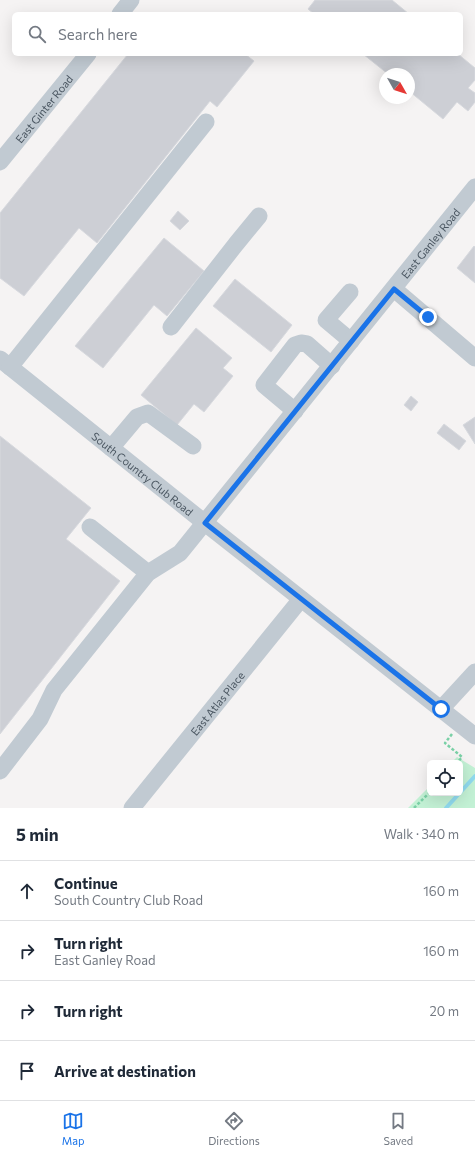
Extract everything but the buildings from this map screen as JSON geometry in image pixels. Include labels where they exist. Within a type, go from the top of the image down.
[{"type":"street","points":[[122,12],[131,0]]},
{"type":"street","name":"East Ginter Road","points":[[0,162],[86,56]]},
{"type":"street","points":[[5,363],[206,122]]},
{"type":"street","name":"East Ganley Road","points":[[0,771],[40,719],[54,690],[148,573],[180,553],[351,341],[473,195]]},
{"type":"street","points":[[171,327],[236,244],[260,216]]},
{"type":"street","points":[[394,289],[475,358]]},
{"type":"street","points":[[350,292],[326,320],[351,341]]},
{"type":"street","points":[[296,411],[264,385],[295,345],[301,342],[306,344],[332,366]]},
{"type":"street","name":"South Country Club Road","points":[[5,363],[475,736]]},
{"type":"street","points":[[111,448],[137,417],[148,413],[193,446]]},
{"type":"street","points":[[90,527],[148,573]]},
{"type":"street","name":"East Atlas Place","points":[[132,808],[301,599]]},
{"type":"street","points":[[441,709],[475,672]]},
{"type":"path","points":[[460,724],[445,743],[462,757],[460,760]]},
{"type":"path","points":[[414,808],[427,795]]},
{"type":"green space","points":[[457,757],[462,760],[454,760]]},
{"type":"green space","points":[[463,761],[475,768],[475,808],[408,808],[427,789],[427,796],[463,796]]},
{"type":"waterway","points":[[446,808],[475,776]]},
{"type":"route","points":[[428,317],[394,289],[205,523],[441,709]]}]
